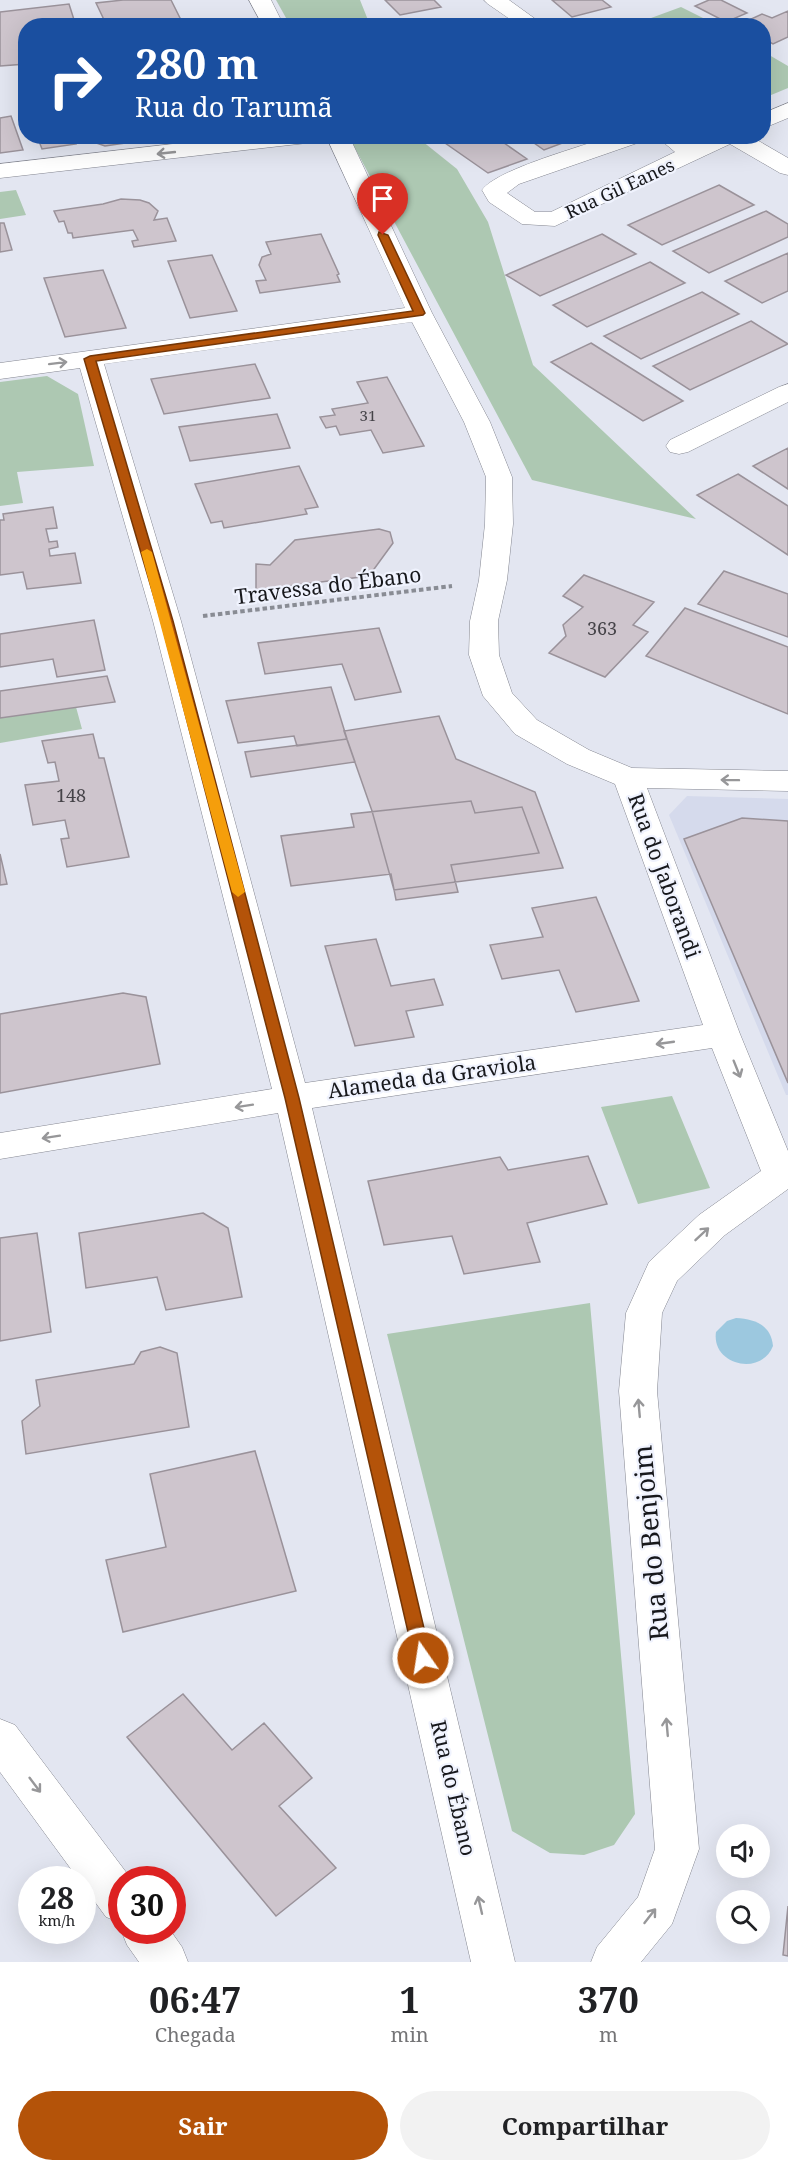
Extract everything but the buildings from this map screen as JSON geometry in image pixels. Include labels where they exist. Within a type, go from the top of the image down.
[{"type":"street","points":[[260,0],[270,18]]},
{"type":"street","points":[[495,0],[523,18]]},
{"type":"street","points":[[771,118],[788,110]]},
{"type":"street","points":[[0,171],[237,144]]},
{"type":"street","name":"Rua do Jaborandi","points":[[341,144],[420,313],[477,422],[499,477],[499,524],[493,580],[484,621],[484,655],[498,696],[526,727],[578,757],[628,778],[723,1034],[784,1172]]},
{"type":"street","name":"Rua Gil Eanes","points":[[612,144],[511,179],[494,190],[497,197],[530,219],[555,219],[712,144]]},
{"type":"street","name":"Rua Gil Eanes","points":[[678,144],[693,154]]},
{"type":"street","points":[[747,144],[788,168]]},
{"type":"street","points":[[0,370],[420,313]]},
{"type":"street","name":"Rua do Ébano","points":[[90,359],[167,621],[292,1098],[493,1962]]},
{"type":"street","points":[[679,446],[788,392]]},
{"type":"street","points":[[628,778],[788,780]]},
{"type":"street","name":"Alameda da Graviola","points":[[0,1146],[292,1098],[723,1034]]},
{"type":"street","name":"Rua do Benjoim","points":[[614,1962],[656,1909],[677,1849],[638,1391],[644,1313],[662,1272],[712,1225],[784,1172]]},
{"type":"street","points":[[0,1738],[108,1883]]},
{"type":"street","points":[[153,1944],[166,1962]]},
{"type":"path","name":"Travessa do Ébano","points":[[167,621],[493,580]]},
{"type":"shaded area","points":[[687,796],[788,799],[788,1095],[786,1095],[669,815]]},
{"type":"green space","points":[[276,0],[360,0],[367,18],[286,18]]},
{"type":"green space","points":[[681,7],[703,18],[651,18]]},
{"type":"green space","points":[[771,56],[788,66],[788,88],[771,95]]},
{"type":"green space","points":[[353,144],[426,144],[457,169],[488,222],[533,365],[696,519],[532,480]]},
{"type":"green space","points":[[16,190],[26,215],[0,219],[0,192]]},
{"type":"green space","points":[[47,376],[78,394],[94,466],[17,472],[23,503],[0,506],[0,382]]},
{"type":"green space","points":[[76,707],[82,729],[0,743],[0,718]]},
{"type":"green space","points":[[672,1096],[710,1188],[638,1204],[601,1107]]},
{"type":"green space","points":[[590,1303],[635,1814],[614,1845],[584,1855],[550,1853],[512,1831],[387,1334]]},
{"type":"water","points":[[736,1318],[761,1324],[772,1339],[773,1346],[767,1356],[758,1362],[738,1363],[721,1352],[716,1332],[727,1321]]},
{"type":"slow traffic","points":[[147,552],[238,892]]},
{"type":"route","points":[[383,235],[420,313],[90,359],[167,621],[292,1098],[423,1658]]}]
